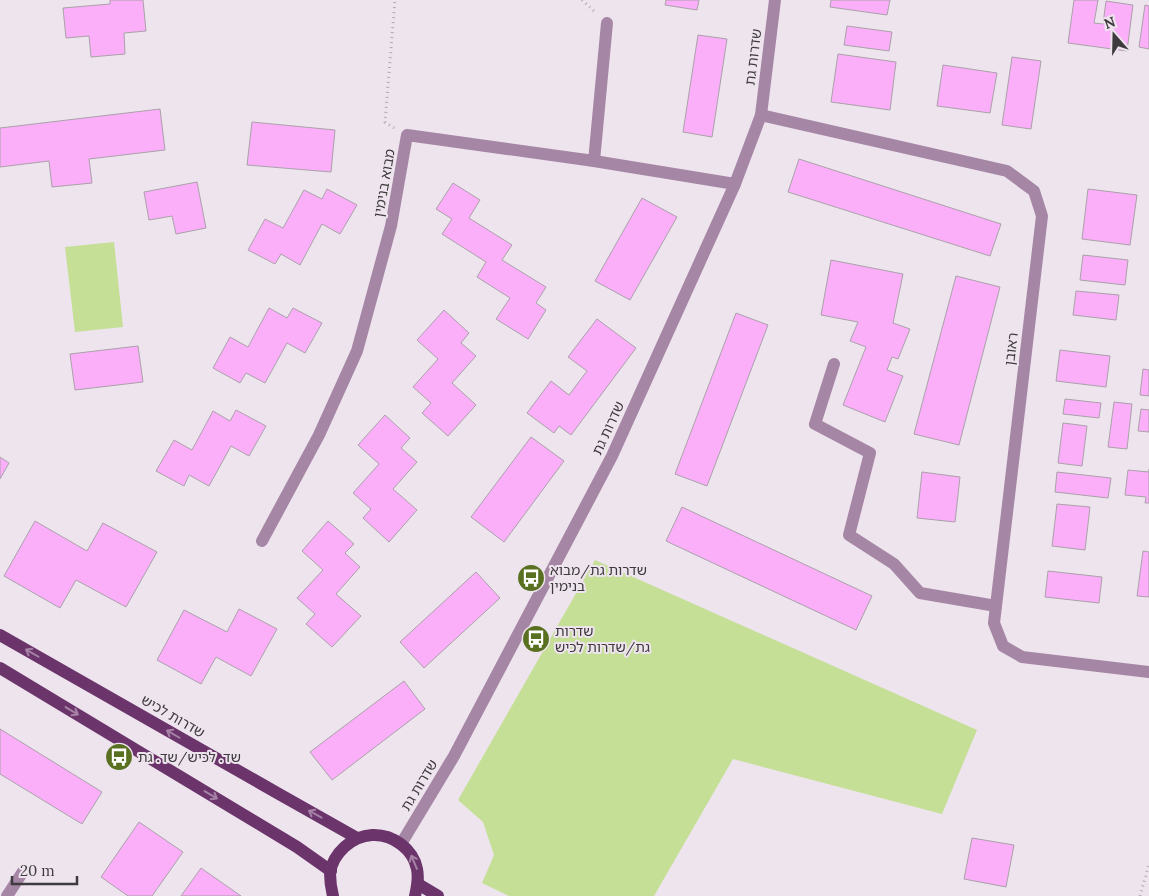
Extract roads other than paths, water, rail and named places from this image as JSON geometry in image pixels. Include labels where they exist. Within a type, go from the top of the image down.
[{"type":"main road","name":"שדרות לכיש","points":[[0,635],[358,838]]},
{"type":"main road","points":[[0,668],[297,847],[330,871]]},
{"type":"main road","points":[[333,896],[330,884],[330,871],[336,858],[345,846],[358,838],[372,835],[388,837],[401,844],[411,855],[418,869],[416,890],[438,896]]},
{"type":"street","name":"שדרות גת","points":[[401,844],[454,756],[612,456],[736,184],[761,115],[775,0]]},
{"type":"street","points":[[594,162],[607,23]]},
{"type":"street","name":"ראובן","points":[[761,115],[1007,171],[1034,191],[1042,216],[994,623],[1003,646],[1022,657],[1149,672]]},
{"type":"street","name":"מבוא בנימין","points":[[262,541],[319,435],[357,351],[391,226],[407,136],[736,184]]},
{"type":"street","points":[[834,364],[815,424],[870,453],[848,535],[894,564],[920,593],[996,606]]},
{"type":"street","points":[[7,896],[24,870]]},
{"type":"place","name":"שדרות גת/מבוא בנימין","points":[[531,578]]},
{"type":"place","name":"שדרות גת/שדרות לכיש","points":[[536,639]]},
{"type":"place","name":"שד. לכיש/שד. גת","points":[[119,757]]}]
